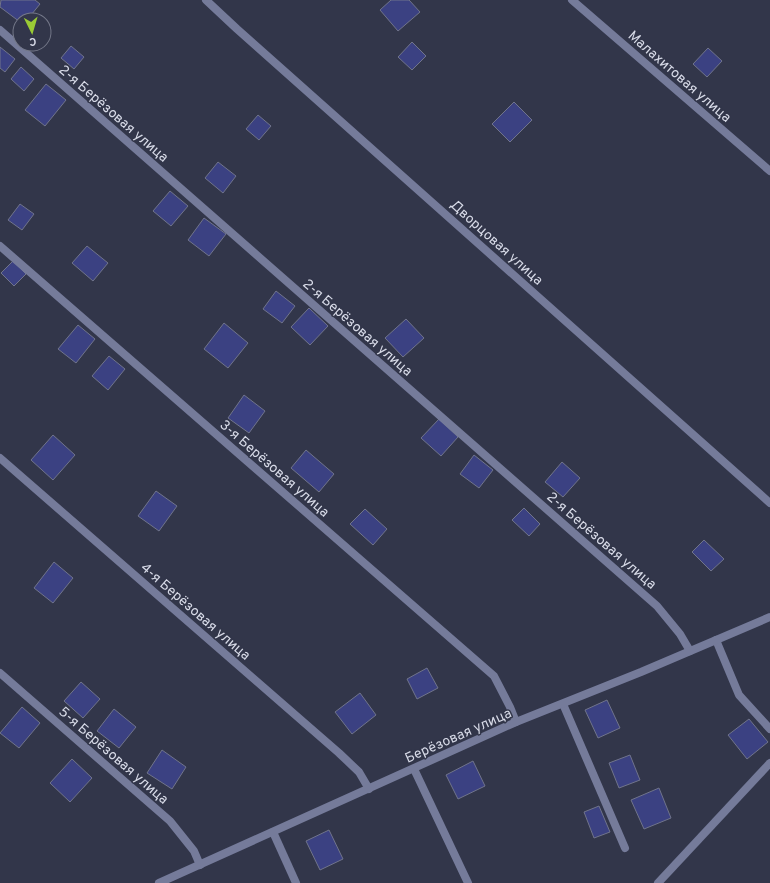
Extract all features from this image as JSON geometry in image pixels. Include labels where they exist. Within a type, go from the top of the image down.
[{"type":"street","name":"Дворцовая улица","points":[[206,0],[249,40],[770,503]]},
{"type":"street","name":"Малахитовая улица","points":[[572,0],[770,171]]},
{"type":"street","name":"2-я Берёзовая улица","points":[[0,30],[657,606],[680,634],[690,651]]},
{"type":"street","name":"3-я Берёзовая улица","points":[[0,246],[494,676],[516,722]]},
{"type":"street","name":"4-я Берёзовая улица","points":[[0,458],[339,753],[360,772],[369,789]]},
{"type":"street","name":"Берёзовая улица","points":[[159,883],[516,722],[563,704],[770,617]]},
{"type":"street","points":[[716,640],[739,695],[770,728]]},
{"type":"street","name":"5-я Берёзовая улица","points":[[0,673],[170,821],[194,851],[200,865]]},
{"type":"street","points":[[563,704],[625,848]]},
{"type":"street","points":[[658,883],[770,763]]},
{"type":"street","points":[[414,769],[468,883]]},
{"type":"street","points":[[273,832],[296,883]]},
{"type":"building","points":[[1,0],[35,0],[40,4],[34,12],[12,12],[12,16],[0,7]]},
{"type":"building","points":[[391,0],[409,0],[420,12],[398,31],[380,10]]},
{"type":"building","points":[[412,42],[426,56],[412,70],[398,57]]},
{"type":"building","points":[[71,46],[84,57],[74,69],[61,58]]},
{"type":"building","points":[[0,47],[15,59],[5,72],[0,68]]},
{"type":"building","points":[[708,48],[722,61],[707,77],[693,64]]},
{"type":"building","points":[[21,67],[34,79],[24,91],[11,79]]},
{"type":"building","points":[[46,84],[66,100],[45,126],[25,110]]},
{"type":"building","points":[[514,102],[532,120],[510,142],[492,124]]},
{"type":"building","points":[[258,115],[271,126],[259,140],[246,129]]},
{"type":"building","points":[[218,162],[236,176],[223,193],[205,178]]},
{"type":"building","points":[[170,191],[188,206],[171,226],[153,211]]},
{"type":"building","points":[[20,204],[34,214],[22,230],[8,220]]},
{"type":"building","points":[[204,218],[226,234],[209,256],[188,240]]},
{"type":"building","points":[[87,246],[108,263],[93,281],[72,263]]},
{"type":"building","points":[[13,261],[26,274],[14,286],[1,273]]},
{"type":"building","points":[[276,291],[295,306],[282,323],[263,309]]},
{"type":"building","points":[[309,308],[328,326],[310,345],[291,327]]},
{"type":"building","points":[[406,319],[424,338],[403,357],[385,338]]},
{"type":"building","points":[[224,323],[248,343],[228,368],[204,349]]},
{"type":"building","points":[[78,325],[95,339],[76,363],[58,349]]},
{"type":"building","points":[[109,356],[125,369],[108,390],[92,376]]},
{"type":"building","points":[[244,395],[265,411],[249,433],[228,418]]},
{"type":"building","points":[[439,419],[458,437],[441,456],[421,438]]},
{"type":"building","points":[[53,435],[75,455],[53,480],[31,460]]},
{"type":"building","points":[[306,450],[334,474],[319,492],[291,468]]},
{"type":"building","points":[[474,455],[493,470],[479,488],[460,474]]},
{"type":"building","points":[[562,462],[580,478],[563,497],[545,482]]},
{"type":"building","points":[[156,491],[177,506],[159,531],[138,516]]},
{"type":"building","points":[[524,508],[540,524],[529,536],[512,520]]},
{"type":"building","points":[[365,509],[387,529],[373,545],[350,524]]},
{"type":"building","points":[[704,540],[724,559],[711,571],[692,552]]},
{"type":"building","points":[[54,562],[73,578],[53,603],[34,588]]},
{"type":"building","points":[[427,668],[438,688],[417,699],[407,679]]},
{"type":"building","points":[[81,682],[100,699],[83,718],[64,701]]},
{"type":"building","points":[[360,693],[376,715],[352,734],[335,712]]},
{"type":"building","points":[[607,700],[620,728],[598,738],[585,710]]},
{"type":"building","points":[[22,707],[40,723],[19,748],[0,733]]},
{"type":"building","points":[[114,709],[136,727],[119,748],[97,731]]},
{"type":"building","points":[[749,719],[768,742],[747,759],[728,735]]},
{"type":"building","points":[[162,750],[186,767],[172,789],[147,773]]},
{"type":"building","points":[[630,755],[640,780],[619,788],[609,763]]},
{"type":"building","points":[[72,759],[92,778],[70,802],[50,783]]},
{"type":"building","points":[[473,761],[485,786],[458,799],[446,775]]},
{"type":"building","points":[[659,788],[671,818],[644,829],[631,800]]},
{"type":"building","points":[[599,806],[610,832],[594,838],[584,812]]},
{"type":"building","points":[[329,830],[343,859],[320,870],[306,841]]}]
